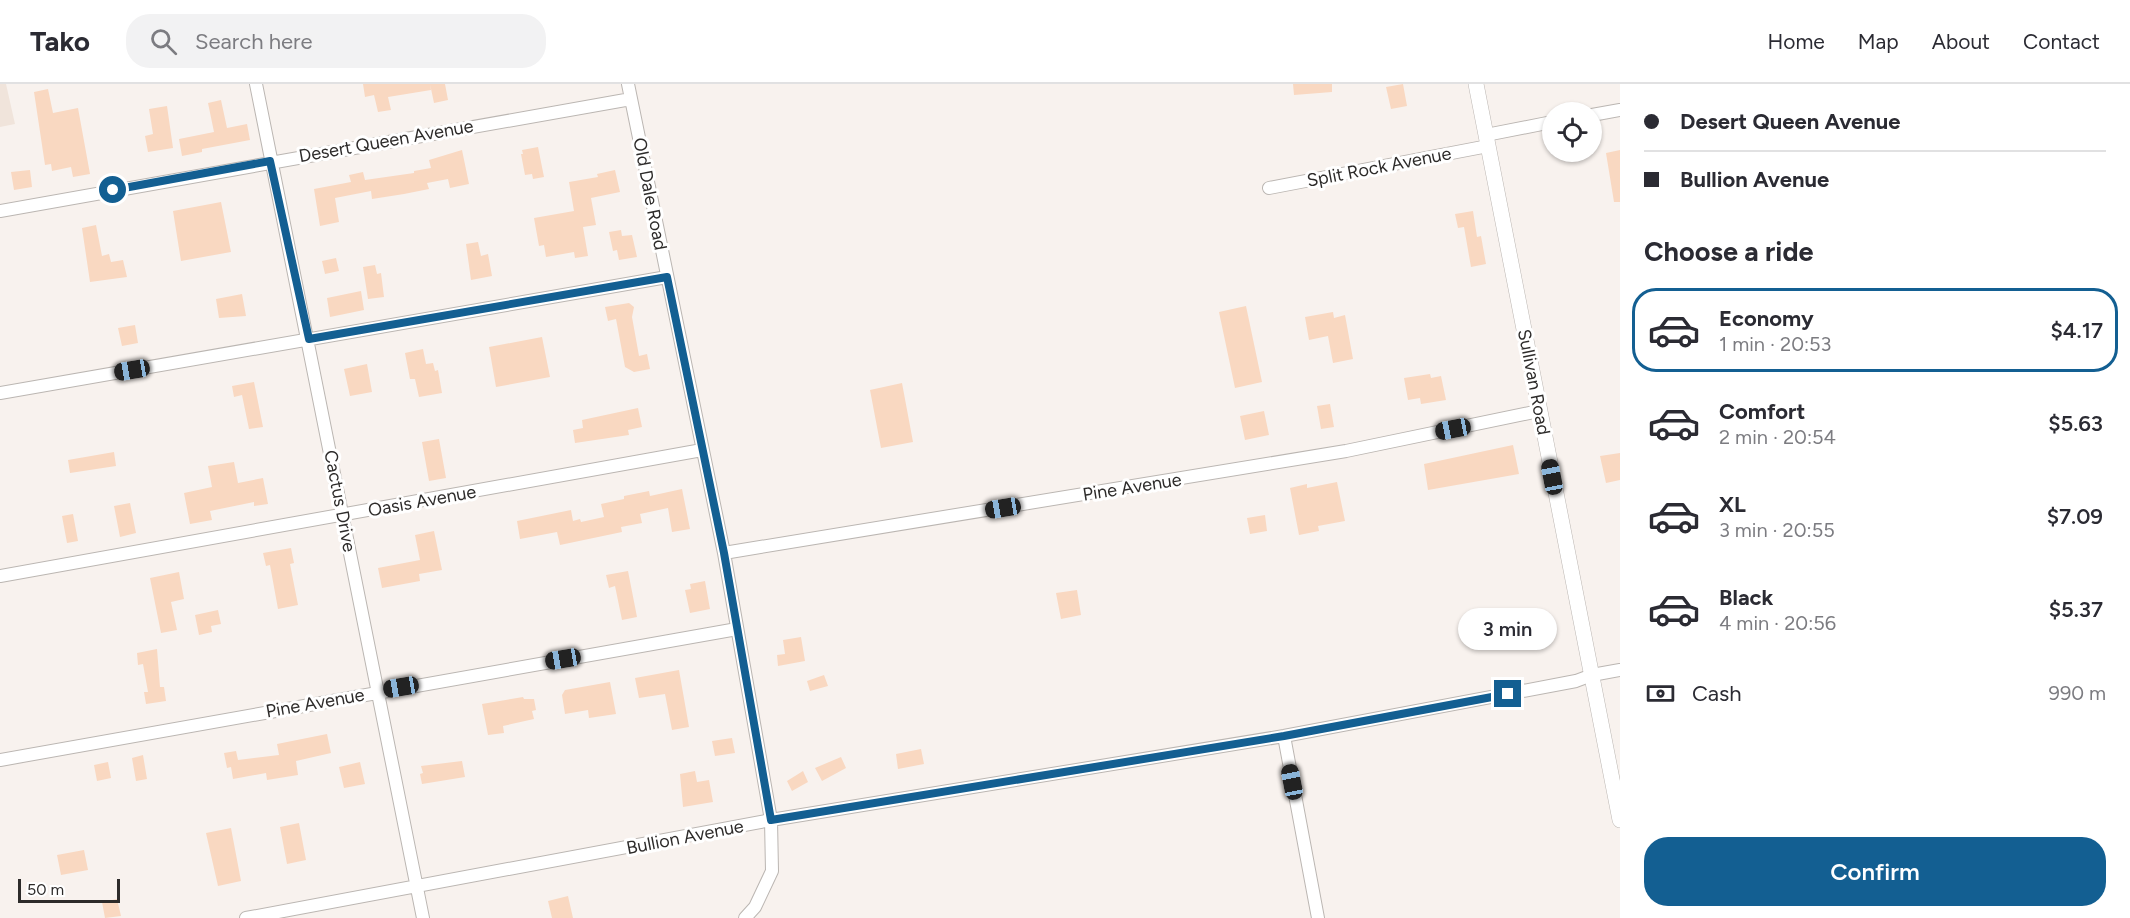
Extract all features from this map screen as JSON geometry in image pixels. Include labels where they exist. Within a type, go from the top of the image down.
[{"type":"street","name":"Cactus Drive","points":[[256,84],[270,161],[309,339],[423,918]]},
{"type":"street","name":"Old Dale Road","points":[[628,84],[724,553],[771,820],[772,871],[755,907],[746,918]]},
{"type":"street","name":"Sullivan Road","points":[[1476,84],[1620,820]]},
{"type":"street","name":"Desert Queen Avenue","points":[[0,211],[270,161],[631,99]]},
{"type":"street","points":[[1602,113],[1620,110]]},
{"type":"street","name":"Split Rock Avenue","points":[[1269,188],[1487,141],[1542,125]]},
{"type":"street","points":[[0,393],[667,277]]},
{"type":"street","name":"Pine Avenue","points":[[724,553],[1346,451],[1539,411]]},
{"type":"street","name":"Oasis Avenue","points":[[0,576],[702,450]]},
{"type":"street","name":"Pine Avenue","points":[[0,760],[377,691],[737,629]]},
{"type":"street","name":"Bullion Avenue","points":[[246,918],[771,820],[1284,736],[1576,681],[1592,675],[1620,670]]},
{"type":"street","points":[[1284,736],[1318,918]]},
{"type":"shaded area","points":[[0,84],[6,84],[15,124],[0,127]]},
{"type":"building","points":[[363,84],[430,84],[431,90],[388,97],[391,110],[378,112],[374,95],[365,97]]},
{"type":"building","points":[[430,84],[445,84],[448,100],[434,103]]},
{"type":"building","points":[[1293,84],[1332,84],[1332,92],[1294,95]]},
{"type":"building","points":[[1403,84],[1407,106],[1391,109],[1386,87]]},
{"type":"building","points":[[48,89],[53,113],[78,108],[90,174],[73,177],[71,167],[52,171],[51,164],[45,165],[34,92]]},
{"type":"building","points":[[221,100],[227,128],[247,124],[250,140],[202,149],[202,152],[182,156],[179,139],[214,132],[208,103]]},
{"type":"building","points":[[167,106],[173,148],[148,152],[145,136],[153,134],[149,109]]},
{"type":"building","points":[[538,147],[544,177],[533,179],[532,174],[525,175],[521,154],[523,154],[522,150]]},
{"type":"building","points":[[462,150],[469,184],[450,188],[448,179],[427,183],[429,189],[404,194],[372,199],[371,191],[335,198],[339,222],[320,226],[314,189],[351,182],[349,175],[363,172],[365,180],[414,173],[414,171],[431,168],[429,160]]},
{"type":"building","points":[[1620,150],[1620,202],[1614,202],[1606,153]]},
{"type":"building","points":[[30,170],[32,187],[14,190],[11,172]]},
{"type":"building","points":[[615,170],[620,192],[591,198],[596,225],[583,227],[588,256],[575,258],[574,252],[546,257],[544,245],[539,246],[534,218],[574,211],[569,182],[598,177],[597,174]]},
{"type":"building","points":[[221,202],[231,252],[181,261],[173,211]]},
{"type":"building","points":[[1473,211],[1477,237],[1481,236],[1486,264],[1471,267],[1464,227],[1458,228],[1455,214]]},
{"type":"building","points":[[96,225],[102,256],[109,254],[111,262],[123,260],[127,277],[90,282],[82,228]]},
{"type":"building","points":[[621,230],[622,236],[632,235],[637,257],[619,260],[617,250],[613,251],[609,232]]},
{"type":"building","points":[[478,242],[481,256],[488,254],[492,276],[471,280],[466,244]]},
{"type":"building","points":[[336,258],[339,271],[325,274],[322,261]]},
{"type":"building","points":[[375,265],[377,274],[381,273],[384,297],[368,299],[363,267]]},
{"type":"building","points":[[361,291],[364,310],[330,317],[327,298]]},
{"type":"building","points":[[242,294],[246,316],[219,318],[216,299]]},
{"type":"building","points":[[629,303],[634,307],[632,317],[639,356],[647,354],[650,369],[634,372],[625,367],[616,319],[608,321],[605,307]]},
{"type":"building","points":[[1246,306],[1262,382],[1235,388],[1219,312]]},
{"type":"building","points":[[1333,312],[1334,318],[1345,315],[1353,359],[1333,363],[1328,336],[1309,340],[1305,317]]},
{"type":"building","points":[[135,325],[138,343],[122,346],[118,328]]},
{"type":"building","points":[[542,337],[550,377],[496,387],[489,347]]},
{"type":"building","points":[[423,349],[426,364],[433,363],[435,371],[438,370],[442,393],[419,397],[415,379],[410,379],[405,353]]},
{"type":"building","points":[[367,364],[372,392],[350,396],[344,369]]},
{"type":"building","points":[[1430,374],[1431,378],[1441,376],[1446,400],[1421,404],[1420,398],[1408,400],[1404,378]]},
{"type":"building","points":[[254,382],[263,427],[249,429],[242,395],[234,397],[232,386]]},
{"type":"building","points":[[902,383],[913,442],[881,448],[870,390]]},
{"type":"building","points":[[1330,404],[1334,427],[1321,429],[1317,406]]},
{"type":"building","points":[[638,408],[642,427],[628,430],[629,435],[575,443],[573,430],[583,428],[582,420]]},
{"type":"building","points":[[1264,411],[1269,435],[1245,440],[1240,416]]},
{"type":"building","points":[[439,439],[446,478],[429,481],[422,442]]},
{"type":"building","points":[[1513,445],[1519,474],[1428,490],[1424,464]]},
{"type":"building","points":[[114,452],[116,466],[70,473],[68,460]]},
{"type":"building","points":[[1620,453],[1620,480],[1606,483],[1600,456]]},
{"type":"building","points":[[234,462],[238,483],[263,478],[268,504],[254,506],[254,502],[210,511],[212,520],[190,524],[184,493],[212,487],[208,466]]},
{"type":"building","points":[[1337,482],[1345,521],[1318,526],[1319,531],[1299,535],[1290,488],[1307,484],[1307,488]]},
{"type":"building","points":[[682,489],[690,529],[672,532],[668,508],[640,514],[642,523],[621,527],[622,532],[560,545],[557,532],[520,539],[517,521],[571,510],[573,521],[580,519],[581,522],[604,517],[601,504],[624,499],[624,496],[649,491],[650,496]]},
{"type":"building","points":[[130,503],[136,533],[120,537],[114,506]]},
{"type":"building","points":[[73,514],[78,541],[67,543],[62,516]]},
{"type":"building","points":[[1265,515],[1267,531],[1250,534],[1247,518]]},
{"type":"building","points":[[434,531],[442,570],[419,574],[420,581],[382,588],[378,568],[420,560],[415,535]]},
{"type":"building","points":[[291,548],[294,563],[290,564],[298,605],[278,609],[270,565],[266,566],[263,553]]},
{"type":"building","points":[[628,571],[637,617],[622,620],[615,586],[609,588],[606,575]]},
{"type":"building","points":[[179,572],[184,599],[171,602],[177,630],[161,633],[150,578]]},
{"type":"building","points":[[705,581],[710,609],[690,613],[685,590],[691,589],[690,584]]},
{"type":"building","points":[[1077,590],[1081,615],[1061,619],[1056,593]]},
{"type":"building","points":[[218,610],[221,624],[211,626],[212,632],[199,635],[195,615]]},
{"type":"building","points":[[801,637],[805,661],[778,666],[777,655],[785,654],[783,640]]},
{"type":"building","points":[[157,649],[160,687],[164,687],[166,701],[146,704],[144,692],[148,692],[143,664],[138,665],[137,653]]},
{"type":"building","points":[[679,670],[689,727],[672,730],[665,694],[639,698],[635,678]]},
{"type":"building","points":[[824,675],[828,686],[810,691],[807,681]]},
{"type":"building","points":[[610,682],[616,714],[589,718],[588,710],[565,714],[562,695],[565,690]]},
{"type":"building","points":[[523,697],[534,699],[536,710],[532,711],[534,719],[503,726],[504,733],[488,735],[482,704]]},
{"type":"building","points":[[327,734],[331,753],[296,761],[298,775],[267,780],[266,773],[233,779],[231,767],[227,768],[224,753],[236,751],[238,760],[279,755],[277,744]]},
{"type":"building","points":[[732,738],[735,753],[715,756],[712,741]]},
{"type":"building","points":[[921,749],[924,764],[898,769],[896,754]]},
{"type":"building","points":[[143,755],[147,779],[136,781],[132,758]]},
{"type":"building","points":[[841,757],[846,768],[822,781],[815,768]]},
{"type":"building","points":[[462,761],[465,777],[422,784],[421,766]]},
{"type":"building","points":[[108,762],[111,778],[97,781],[94,765]]},
{"type":"building","points":[[360,762],[365,784],[344,788],[339,767]]},
{"type":"building","points":[[695,771],[697,782],[709,780],[713,802],[683,807],[680,774]]},
{"type":"building","points":[[803,771],[808,782],[792,791],[787,781]]},
{"type":"building","points":[[299,823],[306,860],[287,864],[280,827]]},
{"type":"building","points":[[231,828],[241,881],[218,886],[206,833]]},
{"type":"building","points":[[84,850],[88,870],[61,875],[57,855]]},
{"type":"building","points":[[568,896],[573,918],[552,918],[548,901]]},
{"type":"building","points":[[117,899],[121,916],[105,918],[102,902]]},
{"type":"route","points":[[113,190],[270,161],[309,339],[667,277],[724,553],[771,820],[1284,736],[1508,694]]}]
